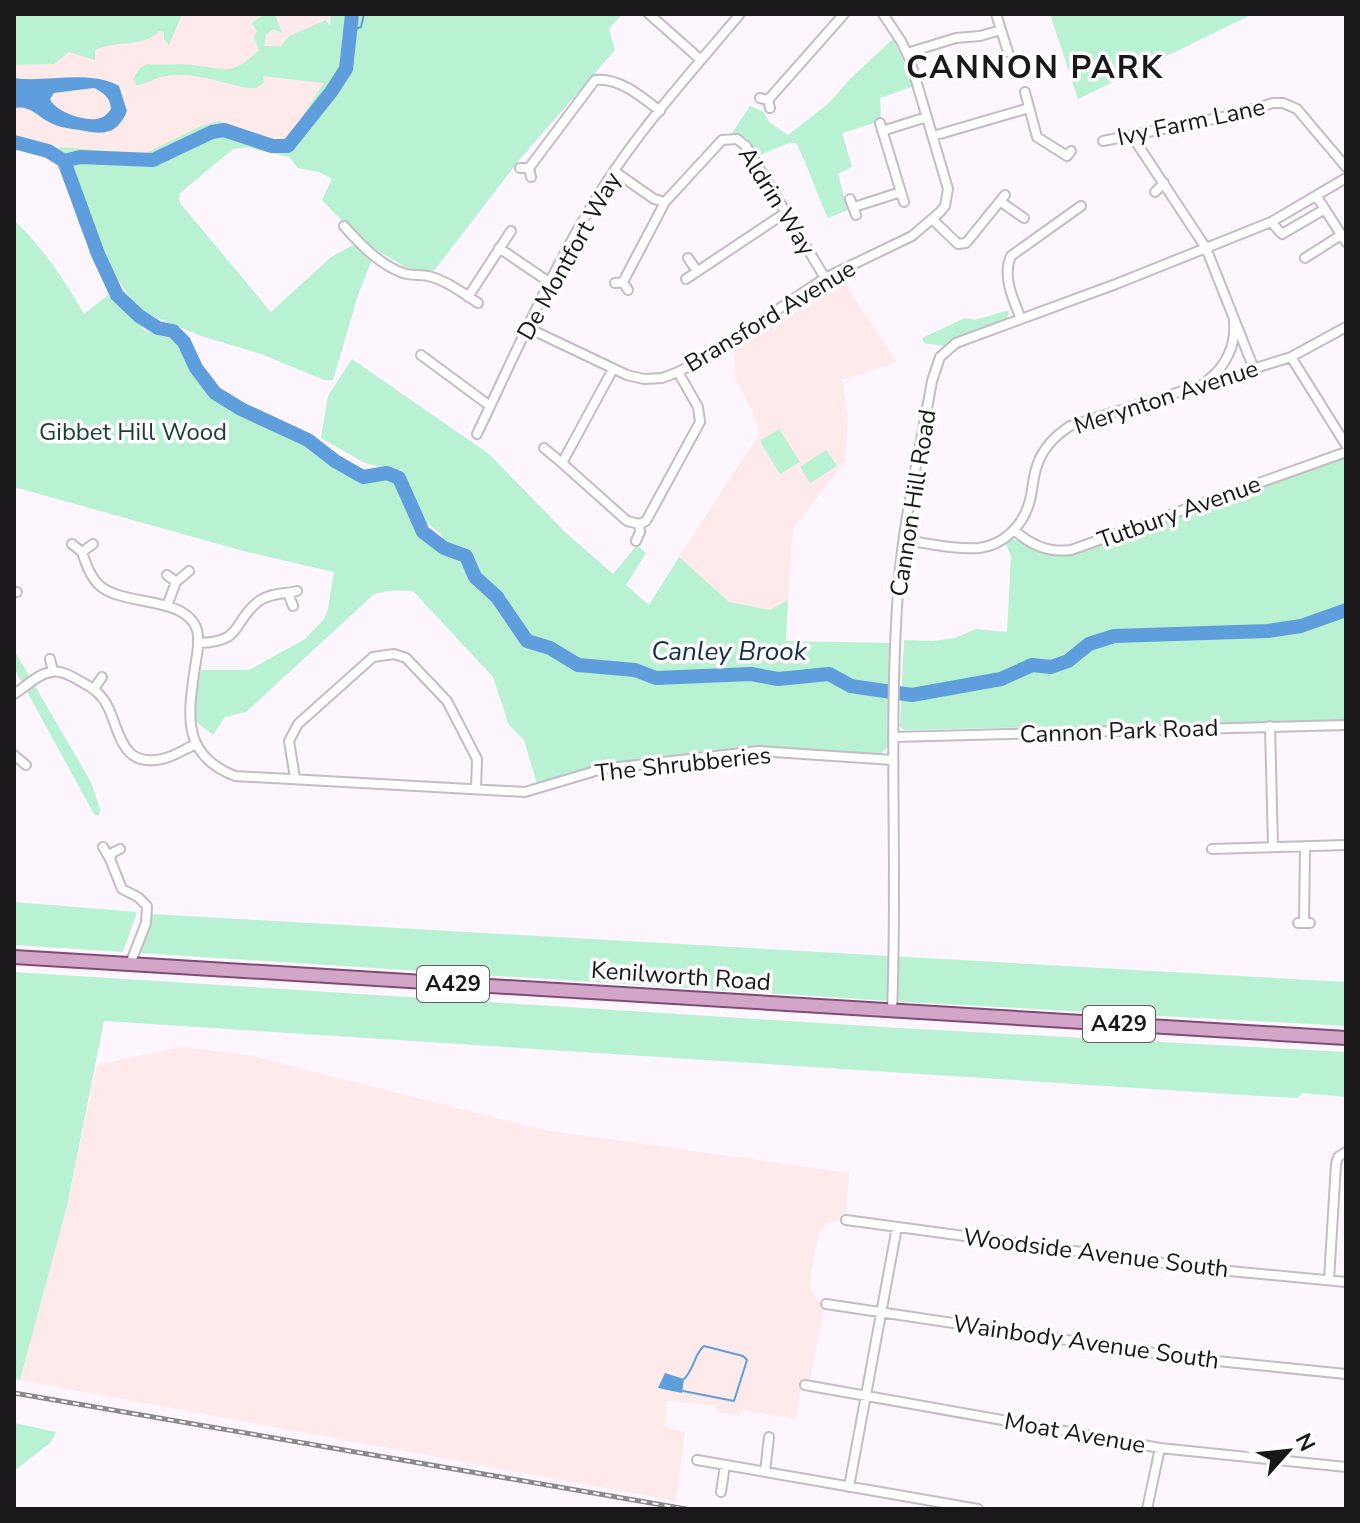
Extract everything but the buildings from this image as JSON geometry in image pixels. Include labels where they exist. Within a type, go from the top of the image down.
[{"type":"main road","name":"Kenilworth Road","points":[[14,957],[1346,1038]]},
{"type":"street","points":[[649,14],[661,18],[701,60]]},
{"type":"street","name":"De Montfort Way","points":[[477,434],[549,282],[614,171],[740,14]]},
{"type":"street","points":[[766,102],[844,14]]},
{"type":"street","points":[[883,14],[907,53],[948,189],[945,206],[933,220],[958,244],[966,243],[1003,198],[1024,218]]},
{"type":"street","points":[[996,14],[1008,52]]},
{"type":"street","points":[[907,53],[956,38],[1001,30]]},
{"type":"street","points":[[527,171],[595,80],[605,79],[625,87],[660,111]]},
{"type":"street","points":[[1025,92],[1037,137],[1067,156],[1071,151]]},
{"type":"street","name":"Ivy Farm Lane","points":[[1103,141],[1283,103],[1297,109],[1346,167]]},
{"type":"street","points":[[933,136],[1029,108]]},
{"type":"street","points":[[853,207],[902,197],[881,127],[927,117]]},
{"type":"street","points":[[1132,136],[1206,248],[1254,369]]},
{"type":"street","name":"Aldrin Way","points":[[665,202],[722,140],[734,138],[746,146],[825,278]]},
{"type":"street","points":[[614,171],[654,199],[665,202],[622,285]]},
{"type":"street","name":"Cannon Hill Road","points":[[892,1010],[893,737],[898,592],[904,540],[936,364],[943,353],[956,343],[1271,222],[1346,178]]},
{"type":"street","points":[[1155,192],[1164,183]]},
{"type":"street","points":[[1305,258],[1343,239],[1317,197]]},
{"type":"street","points":[[1021,319],[1009,283],[1007,265],[1011,256],[1081,206]]},
{"type":"street","name":"Cannon Hill Road","points":[[1271,222],[1282,234],[1325,209]]},
{"type":"street","points":[[686,279],[785,213]]},
{"type":"street","name":"Bransford Avenue","points":[[528,328],[613,369],[644,379],[662,378],[711,354],[825,278],[907,239],[933,220]]},
{"type":"street","points":[[344,226],[380,264],[406,275],[426,275],[478,303]]},
{"type":"street","points":[[468,297],[513,228]]},
{"type":"street","points":[[499,248],[549,282]]},
{"type":"street","points":[[688,258],[697,271]]},
{"type":"street","points":[[1203,383],[1214,376],[1229,355],[1234,328],[1231,310]]},
{"type":"street","name":"Merynton Avenue","points":[[1014,530],[1027,509],[1040,457],[1064,429],[1079,421],[1291,357],[1346,327]]},
{"type":"street","points":[[419,353],[490,406]]},
{"type":"street","points":[[1291,357],[1346,445]]},
{"type":"street","points":[[562,463],[613,369]]},
{"type":"street","points":[[544,448],[627,521],[639,524],[646,521],[700,422],[698,407],[678,372]]},
{"type":"street","name":"Tutbury Avenue","points":[[1014,530],[1034,545],[1071,550],[1346,452]]},
{"type":"street","points":[[636,541],[639,524]]},
{"type":"street","points":[[904,540],[976,548],[995,543],[1014,530]]},
{"type":"street","points":[[14,694],[39,676],[53,671],[66,674],[94,689],[105,701],[121,742],[137,756],[148,760],[162,759],[196,744],[189,717],[198,643],[192,621],[167,606],[109,593],[92,577],[82,552],[72,544]]},
{"type":"street","points":[[82,552],[93,544]]},
{"type":"street","points":[[167,606],[176,582],[189,571]]},
{"type":"street","points":[[167,575],[176,582]]},
{"type":"street","points":[[198,643],[225,639],[235,634],[261,600],[293,592],[293,606]]},
{"type":"street","points":[[295,778],[289,741],[298,724],[373,657],[394,654],[406,658],[447,701],[477,759],[476,789]]},
{"type":"street","points":[[50,659],[53,671]]},
{"type":"street","points":[[94,689],[102,677]]},
{"type":"street","name":"Cannon Park Road","points":[[893,737],[1346,725]]},
{"type":"street","points":[[1270,726],[1273,847]]},
{"type":"street","name":"The Shrubberies","points":[[196,744],[213,766],[235,776],[525,792],[602,769],[759,751],[893,760]]},
{"type":"street","points":[[15,754],[26,765]]},
{"type":"street","points":[[1212,849],[1346,845]]},
{"type":"street","points":[[1304,923],[1305,846]]},
{"type":"street","points":[[103,847],[122,889],[147,906],[146,923],[130,964]]},
{"type":"street","points":[[110,859],[112,853],[120,849]]},
{"type":"street","points":[[1329,1280],[1336,1164],[1338,1157],[1346,1152]]},
{"type":"street","name":"Woodside Avenue South","points":[[846,1220],[1208,1269],[1346,1282]]},
{"type":"street","points":[[849,1487],[897,1227]]},
{"type":"street","name":"Wainbody Avenue South","points":[[826,1304],[1187,1358],[1346,1374]]},
{"type":"street","name":"Moat Avenue","points":[[805,1385],[1160,1448],[1346,1467]]},
{"type":"street","points":[[765,1472],[769,1437]]},
{"type":"street","points":[[1147,1509],[1160,1448]]},
{"type":"street","points":[[697,1460],[978,1509]]},
{"type":"street","points":[[721,1492],[725,1465]]},
{"type":"shaded area","points":[[14,14],[581,14],[287,144],[245,134],[144,156],[66,153],[14,139]]},
{"type":"shaded area","points":[[844,283],[897,362],[842,380],[848,417],[845,461],[793,529],[788,600],[770,610],[729,602],[679,557],[760,433],[735,377],[734,349]]},
{"type":"shaded area","points":[[181,1047],[248,1055],[543,1130],[849,1173],[846,1220],[827,1222],[819,1232],[809,1286],[815,1298],[826,1304],[809,1382],[801,1388],[796,1419],[741,1410],[740,1416],[717,1412],[717,1405],[667,1401],[664,1427],[685,1432],[676,1501],[20,1380],[67,1206],[97,1065]]},
{"type":"green space","points":[[14,14],[182,14],[169,45],[164,39],[164,32],[159,31],[145,40],[95,50],[95,60],[69,52],[54,64],[14,65]]},
{"type":"green space","points":[[265,14],[275,14],[282,33],[273,29],[266,35],[264,46],[281,46],[289,36],[326,20],[330,26],[331,14],[622,14],[609,29],[615,50],[520,159],[433,272],[407,268],[360,240],[322,200],[332,179],[319,172],[298,168],[289,157],[247,147],[233,149],[179,194],[180,203],[271,312],[331,257],[355,244],[373,257],[358,295],[333,380],[324,380],[261,354],[201,336],[139,310],[79,224],[57,160],[58,147],[144,154],[201,126],[219,121],[242,131],[286,142],[324,83],[263,76],[264,83],[256,88],[246,88],[182,75],[161,77],[140,85],[136,85],[133,79],[147,64],[235,68],[259,50],[254,37],[257,31],[252,23]]},
{"type":"green space","points":[[1050,14],[1253,14],[1078,99]]},
{"type":"green space","points":[[893,39],[912,87],[880,98],[881,121],[842,133],[852,167],[838,174],[848,210],[828,218],[796,143],[758,156],[747,138],[732,133],[750,106],[764,112],[769,122],[788,135],[828,104]]},
{"type":"green space","name":"Gibbet Hill Wood","points":[[14,220],[52,264],[84,314],[108,295],[146,331],[176,340],[198,378],[214,397],[308,444],[363,481],[386,476],[398,480],[415,522],[437,547],[448,550],[441,534],[421,518],[402,473],[365,463],[321,438],[328,396],[352,359],[489,454],[565,532],[613,574],[637,545],[646,553],[626,585],[649,605],[679,557],[729,602],[770,610],[788,600],[786,641],[891,643],[889,746],[881,754],[758,747],[603,764],[537,784],[524,740],[509,725],[493,677],[413,591],[403,590],[373,595],[246,712],[225,717],[213,735],[195,721],[201,670],[249,670],[305,639],[324,619],[334,572],[247,552],[14,487]]},
{"type":"green space","points":[[1009,310],[1007,319],[943,346],[924,343],[922,338],[965,318],[975,320]]},
{"type":"green space","points":[[779,429],[800,462],[780,474],[760,441]]},
{"type":"green space","points":[[826,450],[837,466],[810,483],[800,467]]},
{"type":"green space","points":[[1346,456],[1346,720],[904,730],[900,727],[904,640],[955,638],[976,629],[1007,632],[1011,556],[1005,542],[1021,541],[1053,553],[1088,549]]},
{"type":"green space","points":[[14,650],[91,782],[100,809],[99,816],[94,814],[14,668]]},
{"type":"green space","points":[[14,902],[137,912],[123,952],[14,945]]},
{"type":"green space","points":[[152,914],[1346,982],[1346,1026],[906,1002],[140,953]]},
{"type":"green space","points":[[14,972],[899,1028],[1346,1052],[1346,1097],[1302,1093],[1298,1098],[1260,1096],[104,1021],[67,1206],[20,1380],[14,1378]]},
{"type":"green space","points":[[14,1423],[56,1432],[50,1443],[14,1471]]},
{"type":"water","points":[[81,77],[119,86],[127,111],[114,129],[96,133],[60,126],[29,109],[14,108],[14,78]],"holes":[[[94,88],[108,98],[111,109],[95,119],[80,118],[65,112],[50,99],[54,93]]]},
{"type":"water","points":[[665,1373],[684,1379],[682,1393],[658,1388]]},
{"type":"waterway","points":[[64,161],[80,157],[153,160],[212,132],[224,130],[272,146],[288,146],[346,69],[352,14]]},
{"type":"waterway","points":[[349,31],[361,27],[364,14]]},
{"type":"waterway","name":"Canley Brook","points":[[14,142],[48,151],[64,161],[98,254],[117,295],[139,316],[158,328],[173,331],[184,342],[196,368],[215,393],[241,409],[308,440],[363,477],[387,473],[399,478],[423,532],[444,548],[466,556],[475,577],[497,597],[527,641],[550,648],[578,665],[635,670],[656,678],[751,674],[778,679],[829,674],[851,686],[912,695],[1001,679],[1032,665],[1051,667],[1068,661],[1089,644],[1114,636],[1268,631],[1301,626],[1346,610]]},
{"type":"waterway","points":[[683,1391],[734,1401],[747,1360],[743,1356],[704,1346],[684,1379]]},
{"type":"railway","points":[[14,1393],[686,1509]]},
{"type":"district","name":"CANNON PARK","points":[[1035,67]]}]
